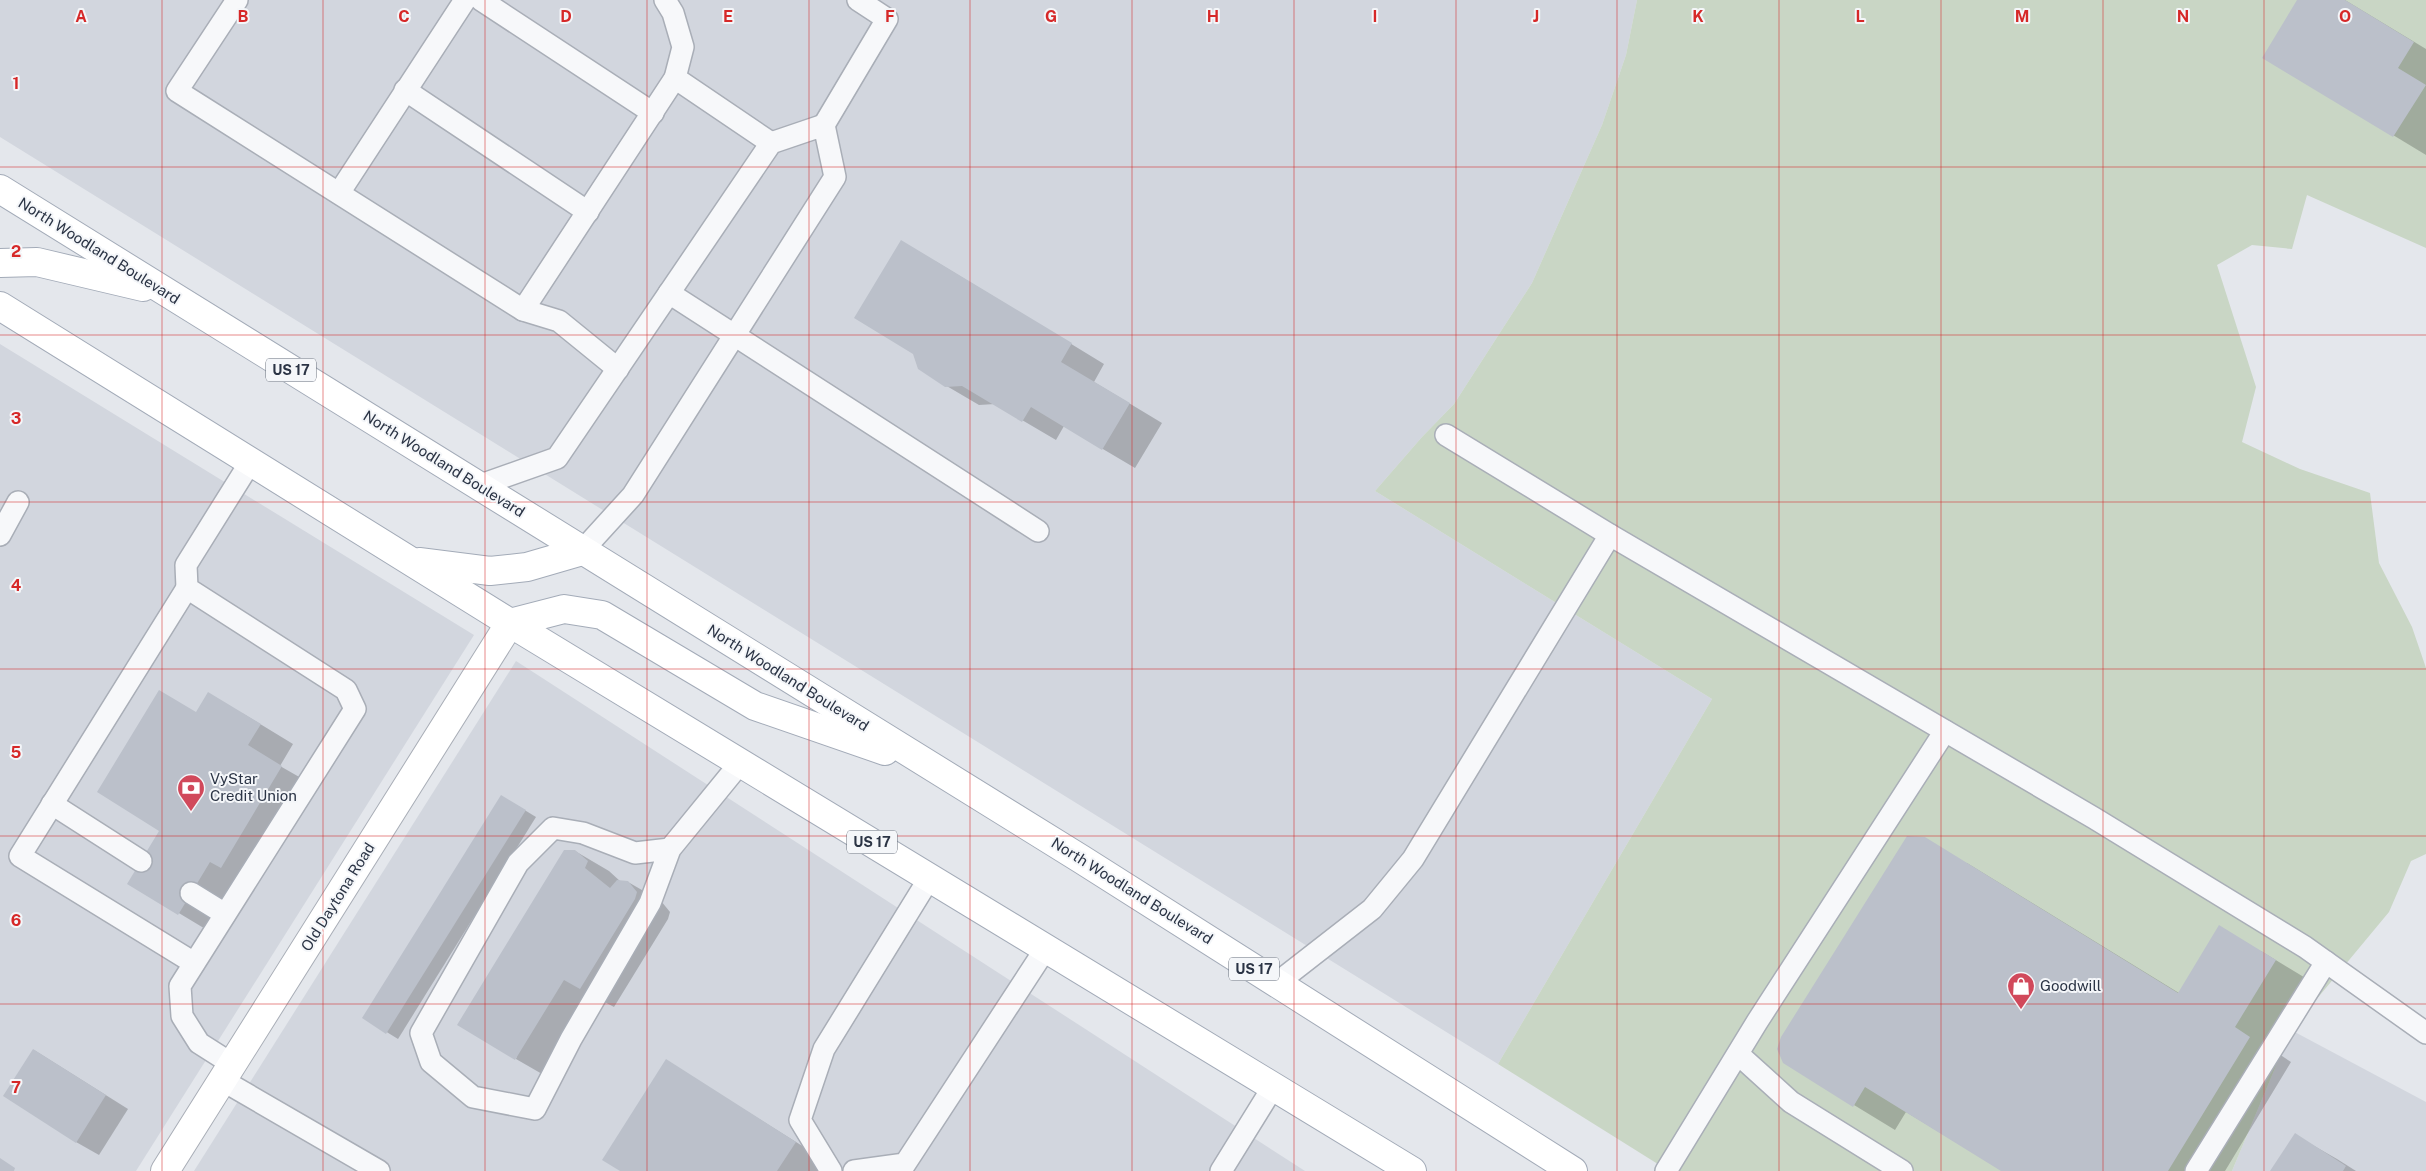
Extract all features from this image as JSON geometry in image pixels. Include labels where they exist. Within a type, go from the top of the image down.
[{"type":"main road","name":"North Woodland Boulevard","points":[[0,189],[934,768],[1573,1171]]},
{"type":"main road","points":[[0,263],[37,262],[166,292]]},
{"type":"main road","name":"US 17","points":[[0,306],[510,623],[1412,1171]]},
{"type":"main road","points":[[411,560],[490,571],[527,567],[582,551]]},
{"type":"main road","points":[[510,623],[564,609],[602,615],[755,706],[934,768]]},
{"type":"main road","name":"Old Daytona Road","points":[[165,1171],[510,623]]},
{"type":"lane","points":[[236,0],[177,91],[523,310],[560,321],[618,369]]},
{"type":"lane","points":[[338,193],[465,0]]},
{"type":"lane","points":[[480,0],[653,113]]},
{"type":"lane","points":[[523,310],[675,78],[683,47],[673,13],[665,0]]},
{"type":"lane","points":[[478,486],[557,458],[771,143],[824,125],[887,18],[858,0]]},
{"type":"lane","points":[[675,78],[771,143]]},
{"type":"lane","points":[[406,90],[588,212]]},
{"type":"lane","points":[[582,551],[634,495],[835,177],[824,125]]},
{"type":"lane","points":[[669,294],[1038,531]]},
{"type":"lane","points":[[1446,435],[1610,535],[2094,818],[2326,962],[2426,1033]]},
{"type":"lane","points":[[194,963],[20,856],[187,588],[186,565],[251,461]]},
{"type":"lane","points":[[0,535],[18,502]]},
{"type":"lane","points":[[1276,983],[1372,909],[1419,850],[1610,535]]},
{"type":"lane","points":[[187,588],[346,690],[355,709],[180,986],[182,1016],[199,1043],[227,1072],[379,1171]]},
{"type":"lane","points":[[1666,1171],[1738,1054],[1945,731]]},
{"type":"lane","points":[[670,849],[635,853],[583,833],[553,828],[518,863],[422,1033],[430,1062],[473,1097],[535,1109],[571,1039],[650,903],[670,849],[741,762]]},
{"type":"lane","points":[[52,804],[141,861]]},
{"type":"lane","points":[[831,1171],[800,1120],[803,1111],[824,1050],[930,877]]},
{"type":"lane","points":[[192,893],[225,914]]},
{"type":"lane","points":[[854,1171],[905,1164],[1046,948]]},
{"type":"lane","points":[[2196,1171],[2326,962]]},
{"type":"lane","points":[[1738,1054],[1791,1102],[1902,1171]]},
{"type":"lane","points":[[1221,1171],[1273,1087]]},
{"type":"shaded area","points":[[0,0],[1637,0],[1626,55],[1602,125],[1532,283],[1454,404],[1422,437],[1375,491],[1712,699],[1498,1064],[0,137]]},
{"type":"shaded area","points":[[0,344],[474,635],[136,1171],[0,1171]]},
{"type":"shaded area","points":[[516,661],[1305,1171],[194,1171]]},
{"type":"shaded area","points":[[2291,1030],[2426,1102],[2426,1171],[2232,1171]]},
{"type":"green space","points":[[1637,0],[2426,0],[2426,248],[2307,195],[2292,249],[2252,245],[2217,265],[2256,387],[2242,442],[2300,469],[2370,493],[2379,563],[2412,627],[2426,668],[2426,854],[2411,861],[2389,912],[2291,1030],[2232,1171],[1669,1171],[1498,1064],[1712,699],[1375,491],[1422,437],[1454,404],[1532,283],[1602,125],[1626,55]]},
{"type":"building","points":[[2297,0],[2345,0],[2414,42],[2398,68],[2426,85],[2393,137],[2262,58]]},
{"type":"building","points":[[901,240],[1072,343],[1061,362],[1130,403],[1102,450],[1031,407],[1022,422],[962,386],[945,387],[918,369],[913,354],[854,318]]},
{"type":"building","name":"VyStar Credit Union","points":[[159,690],[196,712],[208,692],[261,724],[248,745],[282,766],[221,868],[210,862],[178,915],[127,884],[159,831],[97,792]]},
{"type":"building","points":[[501,795],[526,810],[386,1034],[362,1018]]},
{"type":"building","name":"Goodwill","points":[[1907,836],[1925,837],[2178,993],[2219,925],[2276,960],[2235,1027],[2250,1037],[2168,1171],[2001,1171],[1865,1087],[1853,1107],[1783,1063],[1777,1049],[1781,1037]]},
{"type":"building","points":[[564,850],[575,850],[588,861],[585,868],[610,888],[617,880],[628,881],[637,892],[635,899],[580,989],[564,980],[515,1060],[457,1025]]},
{"type":"building","points":[[33,1049],[106,1095],[76,1143],[3,1096]]},
{"type":"building","points":[[666,1059],[796,1142],[777,1171],[620,1171],[602,1160]]},
{"type":"building","points":[[2295,1133],[2346,1166],[2343,1171],[2270,1171]]},
{"type":"building","points":[[0,1158],[15,1168],[14,1171],[0,1171]]},
{"type":"place","name":"VyStar Credit Union","points":[[191,812]]},
{"type":"place","name":"Goodwill","points":[[2021,1010]]}]
